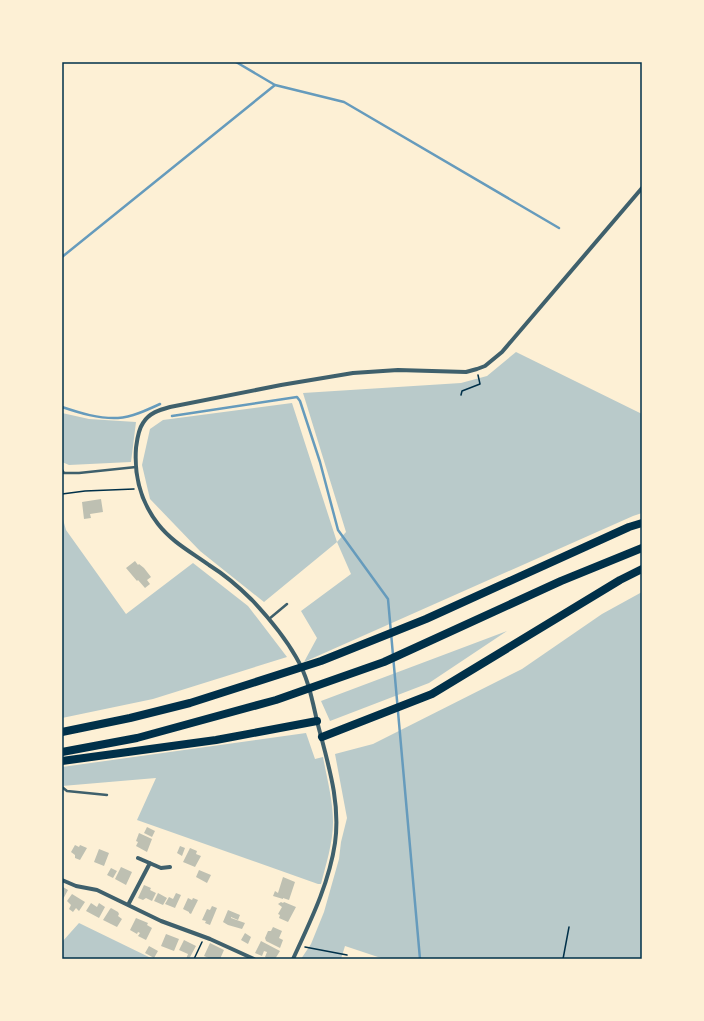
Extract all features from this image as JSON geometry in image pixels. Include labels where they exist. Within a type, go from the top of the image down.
[{"type":"highway","points":[[62,732],[167,709],[268,679],[321,661],[426,619],[629,527],[642,523]]},
{"type":"highway","points":[[62,752],[137,738],[276,700],[384,662],[561,581],[642,548]]},
{"type":"highway","points":[[322,737],[432,694],[620,580],[642,569]]},
{"type":"highway","points":[[62,761],[216,740],[317,721]]},
{"type":"street","points":[[293,959],[315,910],[332,862],[335,842],[336,799],[312,698],[296,656],[269,620],[229,579],[183,548],[166,533],[150,512],[139,488],[136,467],[137,441],[141,425],[151,414],[166,408],[281,385],[353,373],[398,370],[459,372],[477,370],[493,360],[502,352],[642,188]]},
{"type":"street","points":[[138,858],[160,868],[170,867]]},
{"type":"street","points":[[128,905],[150,863]]},
{"type":"street","points":[[62,880],[76,886],[97,890],[161,921],[204,937],[254,959]]},
{"type":"lane","points":[[62,470],[64,473],[79,473],[136,467]]},
{"type":"lane","points":[[269,620],[287,604]]},
{"type":"lane","points":[[62,787],[67,791],[107,795]]},
{"type":"path","points":[[461,395],[462,391],[480,384],[477,370]]},
{"type":"path","points":[[62,494],[139,488]]},
{"type":"path","points":[[563,959],[569,927]]},
{"type":"path","points":[[194,959],[204,937]]},
{"type":"path","points":[[299,946],[347,955]]},
{"type":"shaded area","points":[[516,352],[642,414],[642,513],[304,662],[317,638],[301,611],[351,574],[337,542],[346,532],[303,393],[461,383],[487,376]]},
{"type":"shaded area","points":[[292,403],[337,542],[264,602],[200,551],[150,499],[142,465],[150,429],[163,420]]},
{"type":"shaded area","points":[[62,413],[89,419],[136,422],[131,462],[69,465],[62,462]]},
{"type":"shaded area","points":[[62,516],[66,530],[126,614],[193,563],[248,606],[287,657],[153,699],[62,718]]},
{"type":"shaded area","points":[[642,592],[642,959],[384,959],[345,946],[341,959],[301,959],[311,944],[324,912],[339,859],[341,842],[347,818],[335,754],[373,744],[522,669],[602,614]]},
{"type":"shaded area","points":[[507,631],[429,683],[330,721],[321,701]]},
{"type":"shaded area","points":[[306,733],[315,759],[323,757],[332,806],[332,838],[321,884],[137,820],[156,778],[62,786],[62,767]]},
{"type":"shaded area","points":[[79,923],[153,959],[62,959],[62,942]]},
{"type":"building","points":[[101,499],[103,512],[90,514],[91,518],[84,519],[82,502]]},
{"type":"building","points":[[135,561],[138,565],[139,564],[144,568],[151,577],[147,580],[150,584],[145,588],[126,568]]},
{"type":"building","points":[[147,827],[155,831],[152,837],[144,833]]},
{"type":"building","points":[[139,833],[152,839],[147,852],[136,846]]},
{"type":"building","points":[[75,845],[79,847],[80,845],[87,848],[80,860],[75,858],[75,855],[71,852]]},
{"type":"building","points":[[180,846],[185,848],[182,856],[177,853]]},
{"type":"building","points":[[190,848],[197,851],[196,854],[201,856],[195,867],[183,862]]},
{"type":"building","points":[[99,849],[109,853],[104,866],[94,862]]},
{"type":"building","points":[[121,867],[132,872],[126,885],[115,879]]},
{"type":"building","points":[[111,868],[117,871],[113,878],[107,875]]},
{"type":"building","points":[[199,870],[211,875],[207,883],[196,877]]},
{"type":"building","points":[[283,877],[295,882],[289,900],[273,896],[275,891],[278,893]]},
{"type":"building","points":[[144,885],[151,888],[150,890],[156,893],[152,901],[146,898],[143,900],[138,898]]},
{"type":"building","points":[[63,887],[68,890],[62,901],[62,888]]},
{"type":"building","points":[[158,893],[167,898],[163,905],[154,901]]},
{"type":"building","points":[[176,893],[181,895],[175,908],[165,904],[169,897],[173,899]]},
{"type":"building","points":[[72,894],[85,902],[79,911],[76,908],[73,912],[69,909],[71,905],[67,901]]},
{"type":"building","points":[[188,898],[198,900],[191,914],[183,909]]},
{"type":"building","points":[[281,902],[296,907],[288,922],[279,918],[280,915],[278,914],[282,907],[278,904]]},
{"type":"building","points":[[91,903],[97,907],[99,903],[105,907],[99,918],[86,911]]},
{"type":"building","points":[[212,906],[217,908],[210,925],[205,923],[206,921],[202,920],[207,909],[210,910]]},
{"type":"building","points":[[111,908],[118,912],[118,916],[122,919],[117,927],[103,920]]},
{"type":"building","points":[[228,910],[240,915],[238,920],[231,918],[245,923],[242,929],[223,922]]},
{"type":"building","points":[[136,918],[148,923],[147,925],[152,928],[146,940],[138,936],[140,933],[138,932],[137,934],[130,930]]},
{"type":"building","points":[[273,927],[282,931],[279,938],[283,940],[280,948],[266,941],[265,938],[268,931],[271,931]]},
{"type":"building","points":[[245,933],[251,937],[248,944],[241,940]]},
{"type":"building","points":[[166,934],[179,939],[174,951],[161,946]]},
{"type":"building","points":[[184,940],[196,946],[189,959],[186,959],[188,954],[179,950]]},
{"type":"building","points":[[261,941],[280,951],[275,959],[268,959],[265,957],[267,952],[264,951],[262,956],[255,953]]},
{"type":"building","points":[[210,943],[224,950],[220,959],[211,959],[204,956]]},
{"type":"building","points":[[149,946],[158,951],[154,958],[145,953]]},
{"type":"waterway","points":[[236,62],[275,85],[344,102],[559,228]]},
{"type":"waterway","points":[[62,257],[275,85]]},
{"type":"waterway","points":[[172,416],[297,397],[300,401],[320,462],[338,530],[388,599],[420,959]]},
{"type":"waterway","points":[[62,407],[97,417],[118,418],[134,415],[160,404]]}]
